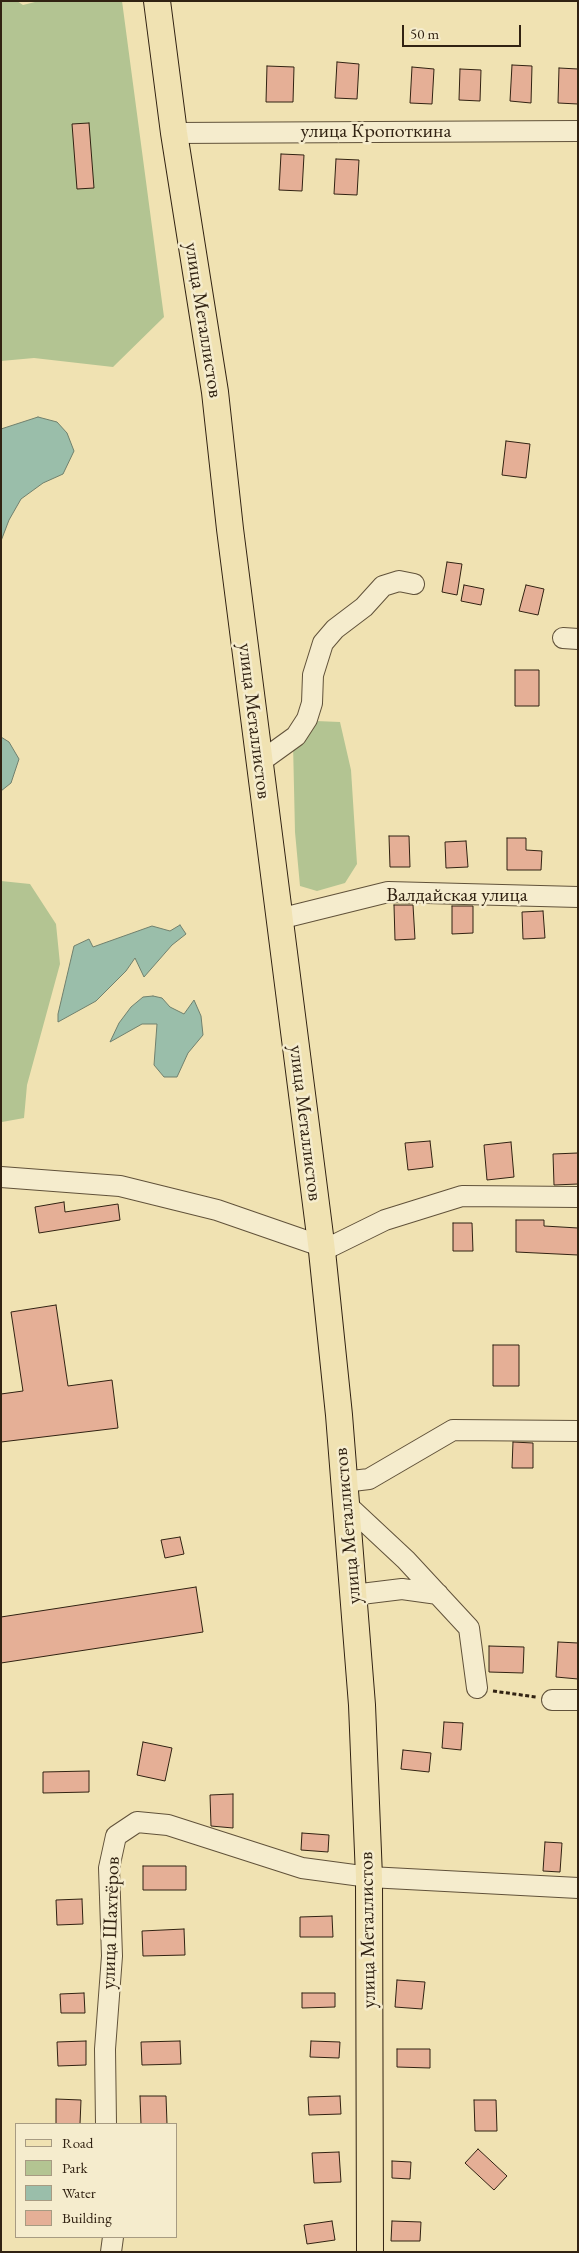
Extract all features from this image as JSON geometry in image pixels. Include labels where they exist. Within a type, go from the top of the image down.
[{"type":"main road","name":"улица Металлистов","points":[[157,1],[174,134],[215,392],[321,1248],[345,1493],[362,1704],[369,1877],[370,2252]]},
{"type":"street","name":"улица Кропоткина","points":[[174,134],[578,131]]},
{"type":"street","points":[[260,762],[296,736],[307,719],[312,703],[313,675],[323,642],[335,629],[364,607],[383,586],[399,581],[414,584]]},
{"type":"street","name":"Валдайская улица","points":[[279,919],[388,892],[578,897]]},
{"type":"street","points":[[1,1177],[120,1186],[217,1210],[321,1248],[384,1220],[462,1196],[578,1197]]},
{"type":"street","points":[[477,1688],[470,1628],[345,1493],[453,1430],[578,1431]]},
{"type":"street","points":[[353,1595],[402,1589],[438,1594]]},
{"type":"street","points":[[552,1700],[578,1700]]},
{"type":"street","name":"улица Шахтёров","points":[[106,2123],[105,2050],[112,1956],[109,1868],[116,1836],[137,1822],[168,1825],[302,1868],[369,1877],[578,1888]]},
{"type":"street","points":[[112,2252],[113,2238]]},
{"type":"path","points":[[477,1688],[552,1700]]},
{"type":"green space","points":[[1,1],[17,1],[23,5],[39,1],[122,1],[164,317],[113,367],[34,358],[1,361]]},
{"type":"green space","points":[[316,721],[340,722],[351,770],[357,864],[345,883],[317,891],[300,886],[295,832],[293,743]]},
{"type":"green space","points":[[1,881],[30,884],[56,924],[60,964],[27,1085],[24,1118],[2,1122]]},
{"type":"water","points":[[38,417],[57,422],[67,433],[74,451],[63,474],[43,483],[21,499],[9,520],[1,541],[1,429]]},
{"type":"water","points":[[1,737],[9,742],[19,759],[11,783],[1,791]]},
{"type":"water","points":[[180,925],[186,934],[172,945],[144,977],[135,958],[126,971],[96,1001],[58,1022],[58,1014],[74,946],[89,939],[93,947],[152,926],[170,931]]},
{"type":"water","points":[[153,996],[162,998],[170,1007],[184,1014],[194,1000],[201,1016],[203,1035],[188,1053],[177,1077],[164,1077],[154,1065],[157,1024],[142,1024],[110,1042],[119,1023],[131,1007],[143,997]]},
{"type":"building","points":[[337,62],[359,64],[357,99],[335,98]]},
{"type":"building","points":[[512,65],[532,66],[531,103],[510,101]]},
{"type":"building","points":[[267,66],[294,67],[293,102],[266,102]]},
{"type":"building","points":[[412,67],[434,69],[432,104],[410,103]]},
{"type":"building","points":[[559,68],[578,69],[578,104],[558,103]]},
{"type":"building","points":[[460,69],[481,70],[480,101],[459,100]]},
{"type":"building","points":[[89,123],[94,188],[77,189],[72,124]]},
{"type":"building","points":[[281,154],[304,155],[302,191],[279,190]]},
{"type":"building","points":[[336,159],[359,160],[357,195],[334,194]]},
{"type":"building","points":[[506,441],[530,444],[526,478],[502,475]]},
{"type":"building","points":[[447,562],[462,564],[457,595],[442,592]]},
{"type":"building","points":[[464,585],[484,589],[481,605],[461,601]]},
{"type":"building","points":[[526,585],[544,589],[538,615],[519,611]]},
{"type":"building","points":[[515,670],[539,670],[539,706],[515,706]]},
{"type":"building","points":[[389,836],[409,836],[410,867],[390,867]]},
{"type":"building","points":[[507,838],[526,838],[526,850],[542,851],[541,870],[507,870]]},
{"type":"building","points":[[466,841],[468,867],[446,868],[445,842]]},
{"type":"building","points":[[394,905],[413,905],[415,939],[395,940]]},
{"type":"building","points":[[452,906],[473,906],[473,933],[452,934]]},
{"type":"building","points":[[543,911],[545,938],[523,939],[522,912]]},
{"type":"building","points":[[430,1141],[433,1167],[408,1170],[405,1143]]},
{"type":"building","points":[[511,1142],[514,1177],[487,1180],[484,1145]]},
{"type":"building","points":[[578,1153],[578,1184],[554,1185],[553,1154]]},
{"type":"building","points":[[64,1202],[65,1212],[118,1204],[120,1220],[39,1233],[35,1207]]},
{"type":"building","points":[[516,1220],[544,1220],[544,1226],[578,1228],[578,1255],[516,1252]]},
{"type":"building","points":[[453,1223],[472,1223],[473,1251],[453,1251]]},
{"type":"building","points":[[56,1305],[68,1386],[112,1380],[118,1428],[1,1442],[1,1394],[23,1391],[11,1312]]},
{"type":"building","points":[[493,1345],[519,1345],[519,1386],[493,1386]]},
{"type":"building","points":[[513,1442],[533,1443],[533,1468],[512,1468]]},
{"type":"building","points":[[180,1537],[184,1554],[165,1558],[161,1540]]},
{"type":"building","points":[[196,1587],[203,1632],[1,1663],[1,1617]]},
{"type":"building","points":[[558,1642],[578,1643],[578,1679],[556,1677]]},
{"type":"building","points":[[489,1646],[524,1647],[523,1673],[489,1672]]},
{"type":"building","points":[[444,1722],[463,1723],[461,1750],[442,1748]]},
{"type":"building","points":[[143,1742],[172,1748],[165,1781],[137,1775]]},
{"type":"building","points":[[403,1750],[431,1753],[429,1772],[401,1769]]},
{"type":"building","points":[[89,1771],[89,1792],[43,1793],[43,1772]]},
{"type":"building","points":[[233,1794],[233,1828],[211,1826],[210,1795]]},
{"type":"building","points":[[302,1833],[329,1835],[328,1852],[301,1850]]},
{"type":"building","points":[[545,1842],[562,1843],[560,1872],[543,1871]]},
{"type":"building","points":[[143,1866],[186,1866],[186,1890],[143,1890]]},
{"type":"building","points":[[82,1899],[83,1924],[57,1925],[56,1900]]},
{"type":"building","points":[[332,1916],[333,1937],[300,1937],[300,1917]]},
{"type":"building","points":[[184,1929],[185,1955],[143,1956],[142,1931]]},
{"type":"building","points":[[397,1980],[425,1982],[422,2009],[395,2007]]},
{"type":"building","points":[[84,1993],[85,2013],[61,2013],[60,1994]]},
{"type":"building","points":[[302,1993],[335,1993],[335,2007],[302,2008]]},
{"type":"building","points":[[86,2041],[86,2065],[58,2066],[57,2042]]},
{"type":"building","points":[[180,2041],[181,2064],[142,2065],[141,2042]]},
{"type":"building","points":[[311,2041],[340,2042],[339,2058],[310,2057]]},
{"type":"building","points":[[397,2049],[430,2049],[430,2068],[397,2067]]},
{"type":"building","points":[[140,2096],[166,2096],[167,2123],[141,2123]]},
{"type":"building","points":[[340,2096],[341,2114],[309,2115],[308,2097]]},
{"type":"building","points":[[56,2099],[81,2100],[80,2123],[56,2123]]},
{"type":"building","points":[[474,2100],[496,2100],[497,2131],[475,2131]]},
{"type":"building","points":[[478,2149],[507,2176],[494,2190],[465,2163]]},
{"type":"building","points":[[339,2152],[341,2182],[314,2183],[312,2153]]},
{"type":"building","points":[[392,2161],[411,2162],[410,2179],[392,2178]]},
{"type":"building","points":[[332,2221],[335,2240],[307,2244],[304,2225]]},
{"type":"building","points":[[392,2221],[421,2222],[420,2241],[391,2241]]}]
